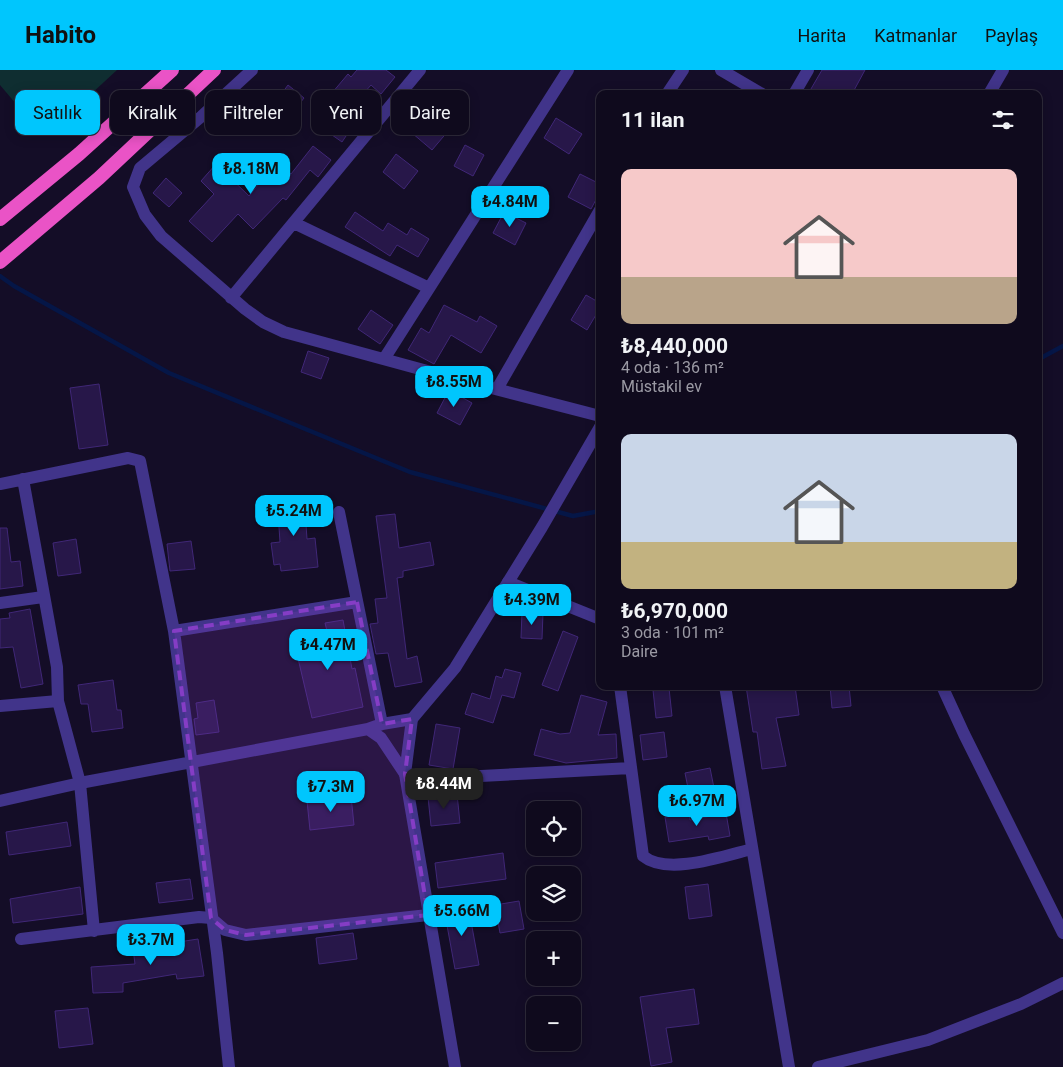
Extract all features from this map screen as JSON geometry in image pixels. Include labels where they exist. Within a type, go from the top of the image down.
[{"type":"highway","points":[[0,219],[79,154],[172,70]]},
{"type":"highway","points":[[0,262],[99,178],[214,70]]},
{"type":"street","points":[[252,70],[202,116],[140,168],[133,187],[145,215],[161,236],[231,298],[262,322],[284,332],[596,415]]},
{"type":"street","points":[[231,298],[420,70]]},
{"type":"street","points":[[384,359],[568,70]]},
{"type":"street","points":[[670,90],[683,70]]},
{"type":"street","points":[[721,70],[755,90]]},
{"type":"street","points":[[796,90],[808,70]]},
{"type":"street","points":[[990,90],[1003,70]]},
{"type":"street","points":[[497,389],[596,217]]},
{"type":"street","points":[[294,223],[429,288]]},
{"type":"street","points":[[455,1067],[405,774],[412,719],[455,668],[542,528],[596,434]]},
{"type":"street","points":[[0,484],[128,458],[140,461],[174,631],[217,953],[229,1067]]},
{"type":"street","points":[[23,479],[57,667],[58,702],[80,783],[94,931]]},
{"type":"street","points":[[339,512],[382,724]]},
{"type":"street","points":[[508,582],[596,617]]},
{"type":"street","points":[[0,603],[44,597]]},
{"type":"street","points":[[174,631],[357,602]]},
{"type":"street","points":[[621,690],[643,856],[662,866],[707,860],[752,848]]},
{"type":"street","points":[[726,690],[789,1067]]},
{"type":"street","points":[[944,690],[1063,934]]},
{"type":"street","points":[[0,706],[58,702]]},
{"type":"street","points":[[0,801],[80,783],[412,719]]},
{"type":"street","points":[[368,729],[381,738],[405,774]]},
{"type":"street","points":[[405,774],[442,778],[631,768]]},
{"type":"street","points":[[21,939],[200,916],[211,918],[225,930],[246,935],[428,915]]},
{"type":"street","points":[[818,1067],[928,1040],[1021,1004],[1063,984]]},
{"type":"highlighted area","points":[[357,602],[382,724],[412,719],[405,774],[428,915],[246,935],[225,930],[211,918],[174,631]]},
{"type":"green space","points":[[0,70],[117,70],[95,90],[15,90],[15,103],[0,85]]},
{"type":"building","points":[[357,70],[386,70],[395,77],[381,94],[381,90],[377,90],[371,85],[367,90],[335,90],[348,74],[351,77]]},
{"type":"building","points":[[822,70],[865,70],[854,90],[810,90]]},
{"type":"building","points":[[288,85],[294,90],[284,90]]},
{"type":"building","points":[[556,118],[582,134],[569,154],[544,138]]},
{"type":"building","points":[[332,135],[347,135],[342,142]]},
{"type":"building","points":[[414,135],[445,135],[432,150]]},
{"type":"building","points":[[465,145],[484,155],[473,176],[454,166]]},
{"type":"building","points":[[313,146],[331,160],[318,177],[310,170],[286,200],[283,198],[253,229],[238,214],[212,242],[189,221],[214,194],[201,181],[216,164],[249,196],[277,162],[291,174]]},
{"type":"building","points":[[396,154],[418,171],[404,189],[383,172]]},
{"type":"building","points":[[580,174],[596,182],[596,200],[591,209],[568,197]]},
{"type":"building","points":[[166,178],[182,193],[169,207],[153,193]]},
{"type":"building","points":[[355,212],[383,231],[388,223],[407,235],[411,228],[429,239],[418,257],[397,245],[390,256],[345,227]]},
{"type":"building","points":[[504,212],[526,223],[515,245],[493,233]]},
{"type":"building","points":[[586,295],[596,301],[596,315],[587,330],[571,320]]},
{"type":"building","points":[[444,305],[477,322],[480,316],[497,326],[481,353],[451,335],[434,364],[408,350],[421,328],[429,333]]},
{"type":"building","points":[[371,310],[393,325],[380,344],[358,329]]},
{"type":"building","points":[[308,351],[329,358],[321,379],[301,372]]},
{"type":"building","points":[[99,384],[108,445],[79,449],[70,388]]},
{"type":"building","points":[[449,390],[472,403],[460,425],[437,413]]},
{"type":"building","points":[[304,496],[307,539],[315,538],[318,567],[281,571],[280,564],[274,565],[271,543],[280,542],[277,498]]},
{"type":"building","points":[[395,514],[399,548],[430,542],[434,565],[403,571],[403,577],[397,578],[407,659],[417,656],[422,682],[395,687],[388,653],[376,654],[370,624],[378,623],[375,599],[387,598],[376,516]]},
{"type":"building","points":[[0,528],[7,528],[11,562],[20,561],[23,586],[0,589]]},
{"type":"building","points":[[76,539],[81,573],[58,576],[53,543]]},
{"type":"building","points":[[191,541],[195,569],[170,571],[167,544]]},
{"type":"building","points":[[30,609],[43,684],[21,688],[13,647],[0,648],[0,619],[10,618],[9,613]]},
{"type":"building","points":[[522,612],[543,613],[542,639],[521,638]]},
{"type":"building","points":[[343,620],[352,669],[355,668],[363,707],[312,718],[293,637],[327,631],[325,623]]},
{"type":"building","points":[[563,631],[578,637],[558,691],[542,685]]},
{"type":"building","points":[[505,669],[521,673],[514,698],[502,695],[493,723],[465,714],[472,693],[490,699],[496,676],[502,678]]},
{"type":"building","points":[[113,680],[117,710],[121,710],[123,728],[92,732],[88,704],[81,704],[78,685]]},
{"type":"building","points":[[653,690],[669,690],[672,716],[656,718]]},
{"type":"building","points":[[747,690],[796,690],[799,715],[776,718],[786,766],[762,769],[757,732],[753,732]]},
{"type":"building","points":[[830,690],[849,690],[851,706],[832,708]]},
{"type":"building","points":[[581,695],[607,702],[598,735],[616,734],[617,758],[566,763],[534,755],[541,729],[560,734],[570,733]]},
{"type":"building","points":[[214,700],[219,732],[196,735],[194,719],[198,718],[196,703]]},
{"type":"building","points":[[436,724],[460,728],[453,769],[429,765]]},
{"type":"building","points":[[664,732],[667,757],[643,760],[640,735]]},
{"type":"building","points":[[710,768],[715,793],[690,798],[685,773]]},
{"type":"building","points":[[457,794],[460,823],[431,826],[428,797]]},
{"type":"building","points":[[351,796],[354,825],[310,830],[307,801]]},
{"type":"building","points":[[689,813],[690,820],[726,813],[730,836],[709,840],[708,836],[669,842],[665,817]]},
{"type":"building","points":[[67,822],[71,846],[9,855],[6,832]]},
{"type":"building","points":[[503,853],[506,879],[438,888],[435,863]]},
{"type":"building","points":[[190,879],[193,899],[159,903],[156,883]]},
{"type":"building","points":[[708,884],[712,916],[689,919],[685,887]]},
{"type":"building","points":[[80,887],[83,914],[13,923],[10,899]]},
{"type":"building","points":[[519,901],[524,929],[500,933],[495,905]]},
{"type":"building","points":[[468,905],[479,965],[455,969],[444,909]]},
{"type":"building","points":[[353,933],[357,959],[319,964],[316,938]]},
{"type":"building","points":[[198,939],[204,976],[177,979],[176,974],[123,983],[123,992],[93,993],[91,967],[135,964],[133,949]]},
{"type":"building","points":[[694,989],[699,1024],[666,1028],[672,1062],[651,1066],[640,997]]},
{"type":"building","points":[[88,1008],[93,1044],[59,1048],[55,1011]]},
{"type":"waterway","points":[[0,276],[14,286],[169,373],[410,472],[573,516],[596,512]]},
{"type":"waterway","points":[[1042,357],[1063,346]]}]
